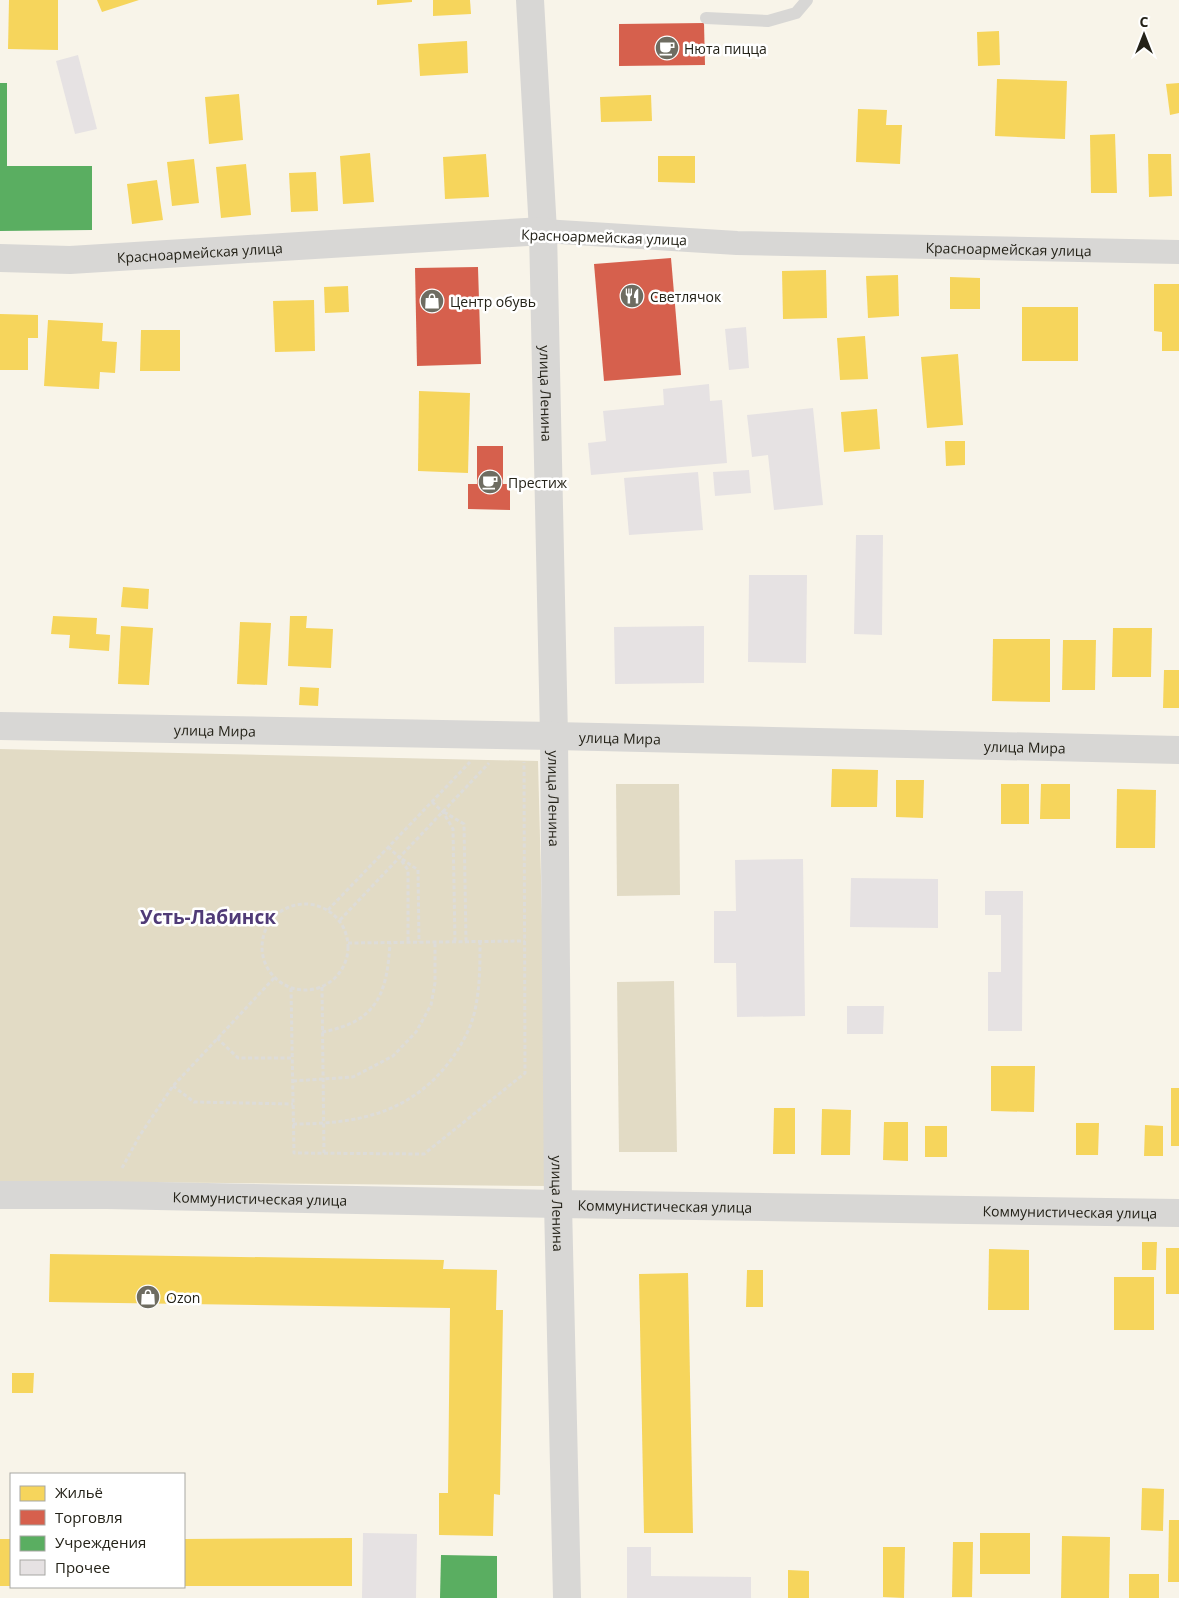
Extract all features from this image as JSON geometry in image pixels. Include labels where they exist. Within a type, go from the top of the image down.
[{"type":"street","name":"улица Ленина","points":[[530,0],[543,231],[554,736],[558,1204],[566,1598]]},
{"type":"street","name":"Красноармейская улица","points":[[0,258],[70,260],[543,231],[737,244],[1179,252]]},
{"type":"street","name":"улица Мира","points":[[0,726],[1179,750]]},
{"type":"street","name":"Коммунистическая улица","points":[[0,1195],[107,1195],[1179,1214]]},
{"type":"lane","points":[[706,18],[768,20],[796,13],[807,0]]},
{"type":"path","points":[[328,910],[476,756]]},
{"type":"path","points":[[340,920],[496,756]]},
{"type":"path","points":[[291,988],[294,1153],[424,1154],[526,1073],[524,757]]},
{"type":"path","points":[[432,802],[443,812],[464,824],[466,942]]},
{"type":"path","points":[[443,812],[453,829],[455,942]]},
{"type":"path","points":[[388,848],[418,870],[419,942]]},
{"type":"path","points":[[399,857],[408,870],[408,942]]},
{"type":"path","points":[[311,904],[328,910],[340,920],[346,930],[348,943],[346,960],[340,973],[322,987],[307,990],[291,988],[275,977],[267,968],[262,952],[264,934],[271,921],[283,910],[295,905],[311,904]]},
{"type":"path","points":[[348,943],[556,941]]},
{"type":"path","points":[[322,1032],[348,1025],[370,1011],[381,995],[388,970],[390,942]]},
{"type":"path","points":[[293,1081],[353,1077],[393,1056],[416,1032],[431,1005],[435,983],[435,942]]},
{"type":"path","points":[[293,1124],[324,1124],[356,1120],[404,1103],[421,1092],[438,1076],[464,1040],[475,1012],[481,981],[480,942]]},
{"type":"path","points":[[107,1195],[140,1135],[173,1086],[275,977]]},
{"type":"path","points":[[322,987],[324,1153]]},
{"type":"path","points":[[217,1038],[238,1058],[293,1058]]},
{"type":"path","points":[[173,1086],[194,1102],[293,1104]]},
{"type":"shaded area","points":[[0,749],[538,761],[549,1186],[0,1181]]},
{"type":"shaded area","points":[[616,784],[679,784],[680,895],[617,896]]},
{"type":"shaded area","points":[[674,981],[677,1152],[619,1152],[617,982]]},
{"type":"building: Жильё","points":[[9,0],[58,0],[58,50],[8,49]]},
{"type":"building: Жильё","points":[[97,0],[139,0],[102,12]]},
{"type":"building: Жильё","points":[[377,0],[412,0],[412,2],[377,5]]},
{"type":"building: Жильё","points":[[433,0],[470,0],[471,14],[433,16]]},
{"type":"building: Жильё","points":[[999,31],[1000,65],[978,66],[977,32]]},
{"type":"building: Жильё","points":[[467,41],[468,73],[420,76],[418,44]]},
{"type":"building: Жильё","points":[[997,79],[1067,81],[1065,139],[995,136]]},
{"type":"building: Жильё","points":[[1179,83],[1179,113],[1170,115],[1166,84]]},
{"type":"building: Жильё","points":[[239,94],[243,140],[209,144],[205,97]]},
{"type":"building: Жильё","points":[[651,95],[652,121],[601,122],[600,97]]},
{"type":"building: Жильё","points":[[858,109],[887,110],[886,125],[902,125],[900,164],[856,162]]},
{"type":"building: Жильё","points":[[1115,134],[1117,193],[1091,193],[1090,135]]},
{"type":"building: Жильё","points":[[370,153],[374,202],[343,204],[340,156]]},
{"type":"building: Жильё","points":[[486,154],[489,197],[445,199],[443,157]]},
{"type":"building: Жильё","points":[[1148,154],[1171,154],[1172,196],[1149,197]]},
{"type":"building: Жильё","points":[[658,156],[695,156],[695,183],[658,182]]},
{"type":"building: Жильё","points":[[194,159],[199,203],[172,206],[167,162]]},
{"type":"building: Жильё","points":[[246,164],[251,215],[221,218],[216,167]]},
{"type":"building: Жильё","points":[[316,172],[318,211],[291,212],[289,173]]},
{"type":"building: Жильё","points":[[157,180],[163,220],[132,224],[127,184]]},
{"type":"building: Жильё","points":[[826,270],[827,318],[783,319],[782,271]]},
{"type":"building: Жильё","points":[[898,275],[899,316],[868,318],[866,276]]},
{"type":"building: Жильё","points":[[950,277],[980,278],[980,309],[950,309]]},
{"type":"building: Жильё","points":[[1154,284],[1179,284],[1179,351],[1162,351],[1162,332],[1154,331]]},
{"type":"building: Жильё","points":[[348,286],[349,312],[325,313],[324,287]]},
{"type":"building: Жильё","points":[[314,300],[315,351],[275,352],[273,301]]},
{"type":"building: Жильё","points":[[1022,307],[1078,307],[1078,361],[1022,361]]},
{"type":"building: Жильё","points":[[0,314],[38,315],[38,338],[28,338],[28,370],[0,370]]},
{"type":"building: Жильё","points":[[48,320],[103,323],[102,341],[117,342],[115,373],[100,372],[99,389],[44,386]]},
{"type":"building: Жильё","points":[[141,330],[180,330],[180,371],[140,371]]},
{"type":"building: Жильё","points":[[865,336],[868,379],[840,380],[837,338]]},
{"type":"building: Жильё","points":[[958,354],[963,425],[927,428],[921,357]]},
{"type":"building: Жильё","points":[[419,391],[470,393],[468,473],[418,471]]},
{"type":"building: Жильё","points":[[877,409],[880,449],[844,452],[841,412]]},
{"type":"building: Жильё","points":[[945,441],[965,441],[965,465],[946,466]]},
{"type":"building: Жильё","points":[[123,587],[149,589],[148,609],[121,607]]},
{"type":"building: Жильё","points":[[53,616],[97,618],[96,634],[110,635],[109,651],[69,648],[70,635],[51,634]]},
{"type":"building: Жильё","points":[[290,616],[307,616],[306,628],[333,629],[331,668],[288,666]]},
{"type":"building: Жильё","points":[[240,622],[271,623],[267,685],[237,684]]},
{"type":"building: Жильё","points":[[121,626],[153,628],[149,685],[118,684]]},
{"type":"building: Жильё","points":[[1113,628],[1152,628],[1151,677],[1112,677]]},
{"type":"building: Жильё","points":[[993,639],[1050,639],[1050,702],[992,701]]},
{"type":"building: Жильё","points":[[1063,640],[1096,640],[1095,690],[1062,690]]},
{"type":"building: Жильё","points":[[1164,670],[1179,670],[1179,708],[1163,708]]},
{"type":"building: Жильё","points":[[300,687],[319,688],[318,706],[299,705]]},
{"type":"building: Жильё","points":[[832,769],[878,770],[877,807],[831,807]]},
{"type":"building: Жильё","points":[[896,780],[924,780],[923,818],[896,817]]},
{"type":"building: Жильё","points":[[1001,784],[1029,784],[1029,824],[1001,824]]},
{"type":"building: Жильё","points":[[1041,784],[1070,784],[1070,819],[1040,819]]},
{"type":"building: Жильё","points":[[1117,789],[1156,790],[1155,848],[1116,848]]},
{"type":"building: Жильё","points":[[991,1066],[1035,1066],[1034,1112],[991,1111]]},
{"type":"building: Жильё","points":[[1171,1088],[1179,1088],[1179,1146],[1171,1146]]},
{"type":"building: Жильё","points":[[774,1108],[795,1108],[795,1154],[773,1154]]},
{"type":"building: Жильё","points":[[822,1109],[851,1110],[850,1155],[821,1155]]},
{"type":"building: Жильё","points":[[884,1122],[908,1122],[908,1161],[883,1160]]},
{"type":"building: Жильё","points":[[1076,1123],[1099,1123],[1098,1155],[1076,1155]]},
{"type":"building: Жильё","points":[[1145,1125],[1163,1126],[1163,1156],[1144,1156]]},
{"type":"building: Жильё","points":[[925,1126],[947,1126],[947,1157],[925,1157]]},
{"type":"building: Жильё","points":[[1142,1242],[1157,1242],[1156,1270],[1142,1270]]},
{"type":"building: Жильё","points":[[1166,1248],[1179,1248],[1179,1294],[1166,1294]]},
{"type":"building: Жильё","points":[[989,1249],[1029,1250],[1029,1310],[988,1310]]},
{"type":"building: Жильё","points":[[50,1254],[444,1260],[443,1269],[497,1270],[496,1310],[503,1310],[500,1495],[494,1494],[493,1536],[439,1535],[439,1493],[448,1493],[450,1308],[49,1302]]},
{"type":"building: Жильё","points":[[747,1270],[763,1270],[763,1307],[746,1307]]},
{"type":"building: Жильё","points":[[688,1273],[693,1533],[644,1533],[639,1274]]},
{"type":"building: Жильё","points":[[1114,1277],[1154,1277],[1154,1330],[1114,1330]]},
{"type":"building: Жильё","points":[[12,1373],[34,1373],[33,1393],[12,1393]]},
{"type":"building: Жильё","points":[[1142,1488],[1164,1489],[1163,1531],[1141,1530]]},
{"type":"building: Жильё","points":[[1169,1520],[1179,1520],[1179,1582],[1168,1582]]},
{"type":"building: Жильё","points":[[980,1533],[1030,1533],[1030,1574],[980,1574]]},
{"type":"building: Жильё","points":[[1062,1536],[1110,1537],[1109,1598],[1061,1598]]},
{"type":"building: Жильё","points":[[352,1538],[352,1586],[185,1586],[185,1539]]},
{"type":"building: Жильё","points":[[0,1539],[10,1539],[10,1586],[0,1586]]},
{"type":"building: Жильё","points":[[953,1542],[973,1542],[972,1597],[952,1597]]},
{"type":"building: Жильё","points":[[883,1547],[905,1547],[904,1598],[883,1597]]},
{"type":"building: Жильё","points":[[788,1570],[809,1571],[809,1598],[788,1598]]},
{"type":"building: Жильё","points":[[1129,1574],[1159,1574],[1159,1598],[1129,1598]]},
{"type":"building: Торговля","points":[[704,23],[705,65],[619,66],[619,24]]},
{"type":"building: Торговля","points":[[671,258],[681,375],[604,381],[594,264]]},
{"type":"building: Торговля","points":[[478,267],[481,364],[417,366],[415,268]]},
{"type":"building: Торговля","points":[[477,446],[503,446],[503,484],[510,484],[510,510],[468,509],[468,484],[477,484]]},
{"type":"building: Учреждения","points":[[0,83],[7,83],[7,166],[92,166],[92,230],[0,231]]},
{"type":"building: Учреждения","points":[[441,1555],[497,1556],[497,1598],[440,1598]]},
{"type":"building: Прочее","points":[[78,55],[97,129],[75,134],[56,61]]},
{"type":"building: Прочее","points":[[746,327],[749,368],[729,370],[725,329]]},
{"type":"building: Прочее","points":[[709,384],[710,401],[722,400],[727,463],[591,475],[588,443],[606,441],[603,411],[664,405],[663,389]]},
{"type":"building: Прочее","points":[[813,408],[823,505],[774,510],[768,455],[752,457],[747,415]]},
{"type":"building: Прочее","points":[[749,470],[751,493],[715,496],[713,472]]},
{"type":"building: Прочее","points":[[698,472],[703,530],[629,535],[624,478]]},
{"type":"building: Прочее","points":[[856,535],[883,535],[882,635],[854,634]]},
{"type":"building: Прочее","points":[[749,575],[807,575],[806,663],[748,662]]},
{"type":"building: Прочее","points":[[704,626],[704,683],[615,684],[614,627]]},
{"type":"building: Прочее","points":[[803,859],[805,1016],[737,1017],[736,963],[714,963],[714,911],[736,911],[735,860]]},
{"type":"building: Прочее","points":[[851,878],[938,879],[938,928],[850,927]]},
{"type":"building: Прочее","points":[[985,891],[1023,891],[1022,1031],[988,1031],[988,972],[1001,972],[1001,915],[985,915]]},
{"type":"building: Прочее","points":[[847,1006],[884,1006],[883,1034],[847,1034]]},
{"type":"building: Прочее","points":[[363,1533],[417,1534],[416,1598],[362,1598]]},
{"type":"building: Прочее","points":[[627,1547],[651,1547],[651,1576],[751,1577],[751,1598],[627,1598]]},
{"type":"place","name":"Нюта пицца","points":[[667,48]]},
{"type":"place","name":"Светлячок","points":[[632,296]]},
{"type":"place","name":"Центр обувь","points":[[432,301]]},
{"type":"place","name":"Престиж","points":[[490,482]]},
{"type":"place","name":"Ozon","points":[[148,1297]]},
{"type":"district","name":"Усть-Лабинск","points":[[208,917]]}]
